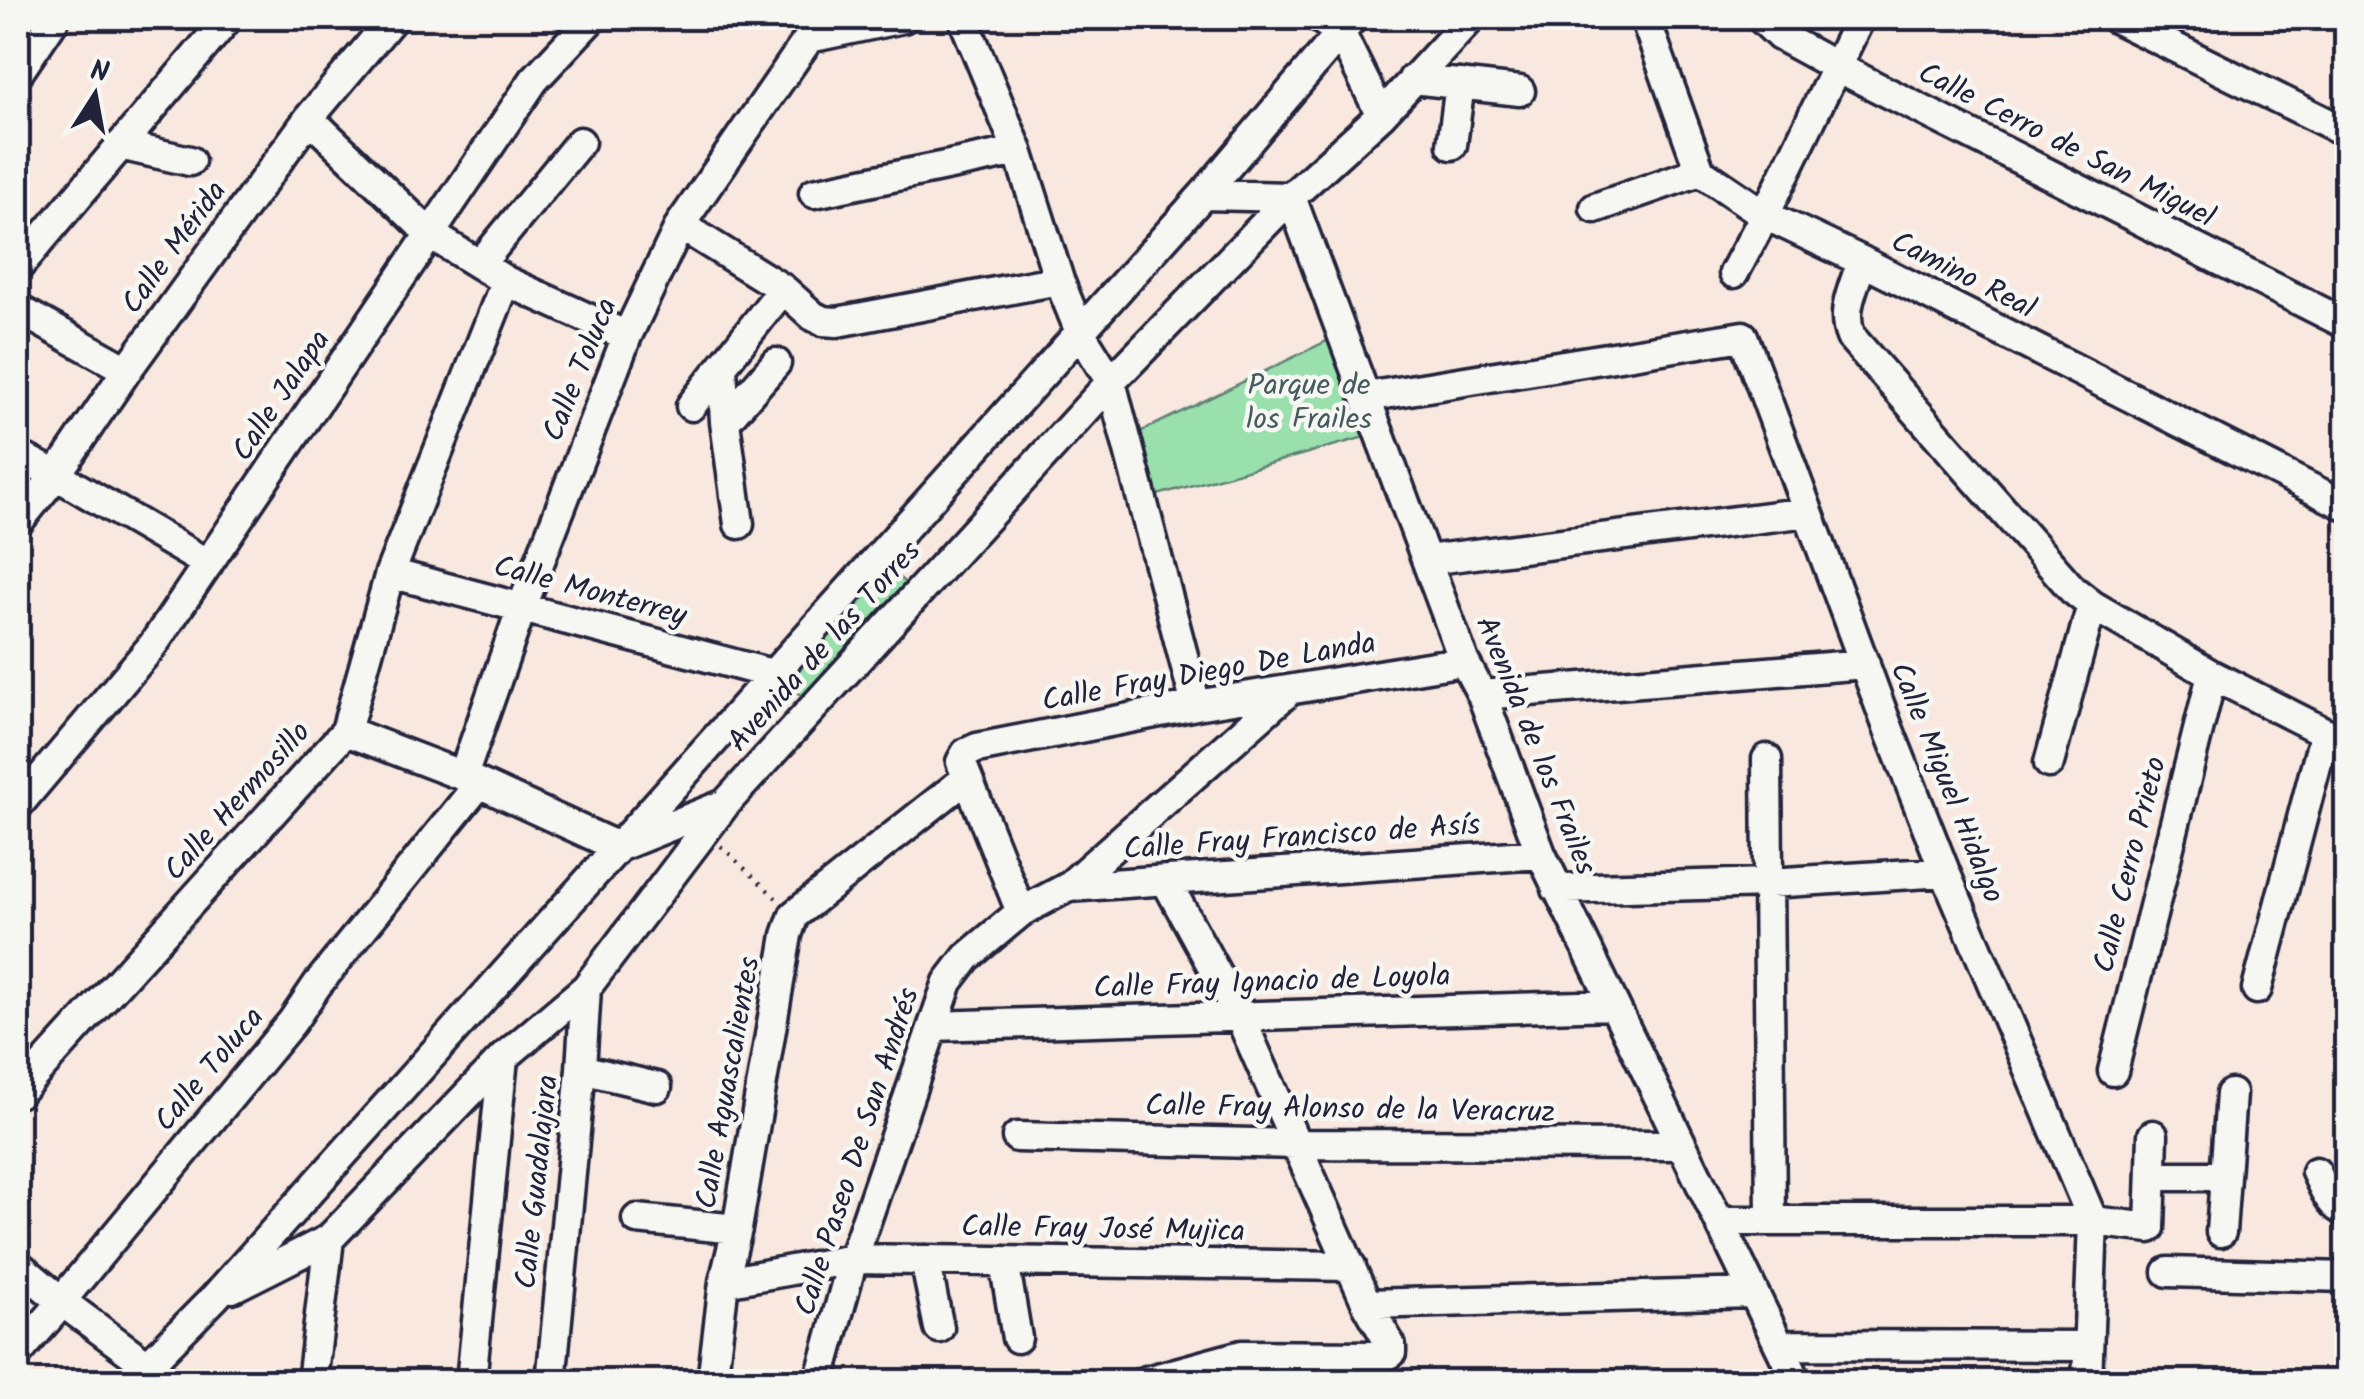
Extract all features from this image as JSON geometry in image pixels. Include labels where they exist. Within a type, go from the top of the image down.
[{"type":"street","points":[[18,73],[56,18]]},
{"type":"street","points":[[18,267],[228,18]]},
{"type":"street","name":"Calle Mérida","points":[[18,522],[56,475],[126,370],[310,118],[393,18]]},
{"type":"street","name":"Calle Jalapa","points":[[18,805],[154,645],[534,80],[592,18]]},
{"type":"street","points":[[812,28],[903,18]]},
{"type":"street","points":[[963,18],[1018,151],[1059,280],[1080,332],[1111,382],[1196,705]]},
{"type":"street","name":"Avenida de las Torres","points":[[215,1297],[329,1239],[503,1058],[586,988],[726,803],[1111,382],[1291,197],[1381,116],[1471,18]]},
{"type":"street","points":[[1595,208],[1700,170],[1646,18]]},
{"type":"street","name":"Calle Cerro de San Miguel","points":[[1761,18],[1780,36],[1835,66],[2346,324]]},
{"type":"street","points":[[1734,274],[1860,18]]},
{"type":"street","points":[[2115,18],[2346,132]]},
{"type":"street","points":[[1338,21],[1381,116]]},
{"type":"street","name":"Avenida de las Torres","points":[[159,1373],[215,1297],[1203,195],[1338,21]]},
{"type":"street","name":"Calle Toluca","points":[[18,1353],[292,1022],[471,780],[522,607],[627,336],[680,225],[812,28]]},
{"type":"street","points":[[1414,79],[1520,91]]},
{"type":"street","points":[[1452,145],[1460,84]]},
{"type":"street","points":[[310,118],[430,234],[506,280],[627,336]]},
{"type":"street","points":[[480,264],[580,142]]},
{"type":"street","points":[[120,146],[190,161]]},
{"type":"street","points":[[814,193],[1018,151]]},
{"type":"street","name":"Camino Real","points":[[1700,170],[1764,215],[2346,506]]},
{"type":"street","points":[[1203,195],[1291,197]]},
{"type":"street","name":"Avenida de los Frailes","points":[[1291,197],[1464,662],[1482,695],[1540,854],[1796,1382]]},
{"type":"street","points":[[680,225],[782,288],[824,322],[1059,280]]},
{"type":"street","points":[[1862,261],[1845,312],[1851,337],[2073,590],[2212,675],[2336,737],[2256,990]]},
{"type":"street","name":"Calle Hermosillo","points":[[18,1094],[346,731],[390,573],[506,280]]},
{"type":"street","points":[[691,406],[782,288]]},
{"type":"street","points":[[18,309],[126,370]]},
{"type":"street","name":"Calle Miguel Hidalgo","points":[[1366,397],[1743,336],[1945,872],[2093,1220],[2086,1382]]},
{"type":"street","points":[[725,422],[776,363]]},
{"type":"street","points":[[722,367],[739,524]]},
{"type":"street","points":[[18,455],[208,564]]},
{"type":"street","points":[[1427,560],[1808,512]]},
{"type":"street","name":"Calle Monterrey","points":[[390,573],[772,674]]},
{"type":"street","points":[[2049,763],[2092,605]]},
{"type":"street","name":"Calle Fray Diego De Landa","points":[[794,915],[967,765],[1196,705],[1464,662]]},
{"type":"street","points":[[1482,695],[1865,664]]},
{"type":"street","name":"Calle Cerro Prieto","points":[[2113,1071],[2212,675]]},
{"type":"street","points":[[1068,887],[1290,690]]},
{"type":"street","points":[[346,731],[471,780],[618,847],[726,803]]},
{"type":"street","points":[[1767,760],[1771,1219]]},
{"type":"street","points":[[967,765],[1021,912]]},
{"type":"street","name":"Calle Fray Francisco de Asís","points":[[1068,887],[1540,854]]},
{"type":"street","points":[[1557,888],[1770,883],[1945,872]]},
{"type":"street","points":[[1143,1382],[1242,1354],[1391,1353],[1240,1017],[1166,881]]},
{"type":"street","name":"Calle Paseo De San Andrés","points":[[819,1382],[854,1258],[948,982],[956,968],[1021,912],[1068,887]]},
{"type":"street","name":"Calle Aguascalientes","points":[[712,1382],[724,1282],[794,915]]},
{"type":"street","name":"Calle Guadalajara","points":[[551,1382],[582,1069],[586,988]]},
{"type":"street","name":"Calle Fray Ignacio de Loyola","points":[[933,1026],[1614,1005]]},
{"type":"street","points":[[471,1382],[503,1058]]},
{"type":"street","points":[[582,1069],[656,1087]]},
{"type":"street","points":[[2222,1232],[2231,1094]]},
{"type":"street","points":[[1720,1220],[2093,1220],[2150,1228],[2153,1135]]},
{"type":"street","name":"Calle Fray Alonso de la Veracruz","points":[[1017,1137],[1296,1144],[1682,1145]]},
{"type":"street","points":[[2316,1172],[2330,1200],[2346,1212]]},
{"type":"street","points":[[2152,1176],[2224,1176]]},
{"type":"street","points":[[638,1219],[737,1229]]},
{"type":"street","points":[[312,1382],[329,1239]]},
{"type":"street","name":"Calle Fray José Mujica","points":[[724,1282],[854,1258],[1351,1266]]},
{"type":"street","points":[[926,1260],[939,1328]]},
{"type":"street","points":[[1004,1261],[1017,1338]]},
{"type":"street","points":[[18,1265],[57,1307]]},
{"type":"street","points":[[2168,1272],[2346,1277]]},
{"type":"street","points":[[18,1276],[24,1292],[100,1329],[159,1373]]},
{"type":"street","points":[[1368,1304],[1753,1293]]},
{"type":"street","points":[[1779,1345],[2088,1346]]},
{"type":"path","points":[[706,831],[794,915]]},
{"type":"green space","name":"Parque de los Frailes","points":[[1335,337],[1372,435],[1154,496],[1140,432]]},
{"type":"green space","points":[[877,559],[923,598],[824,715],[778,676]]}]
